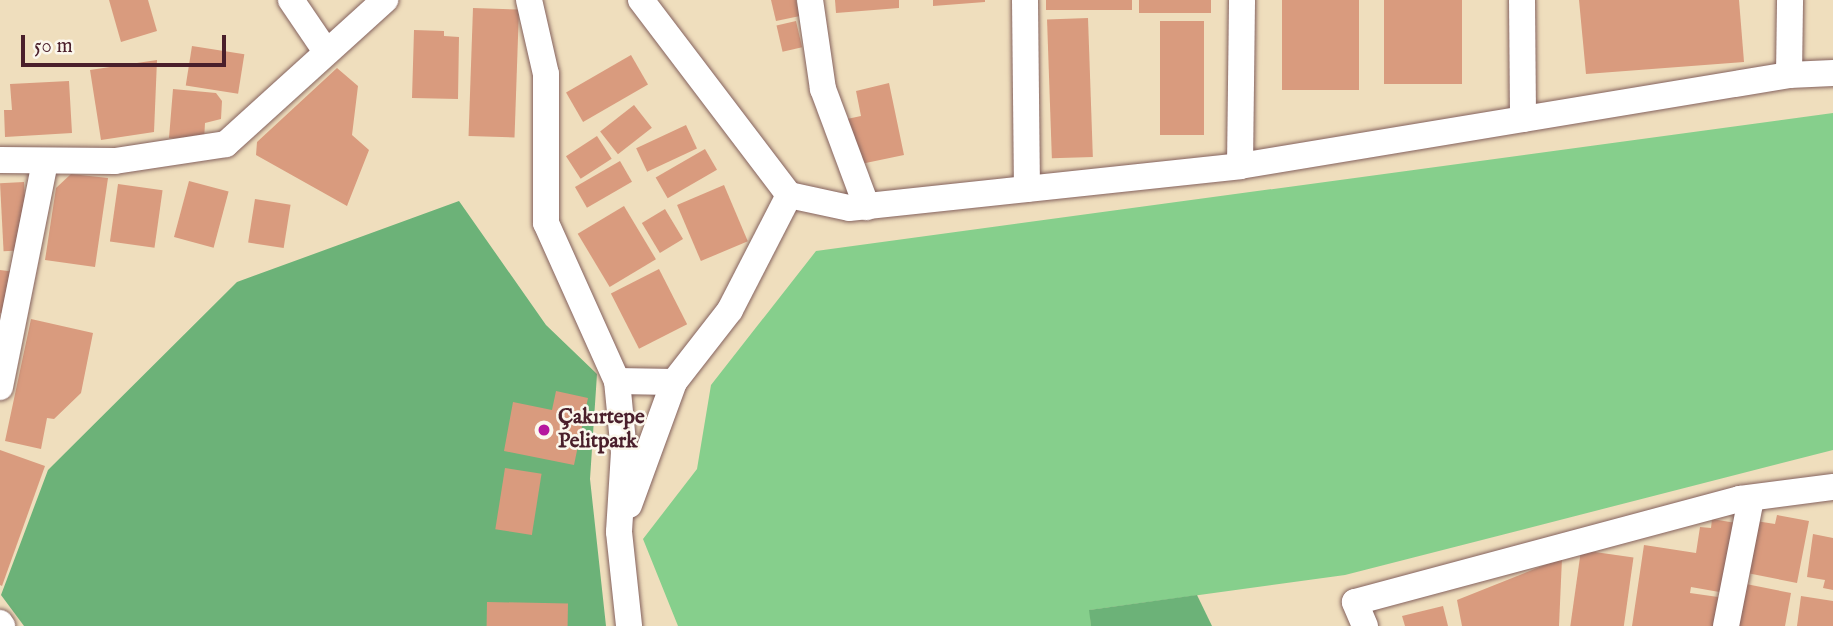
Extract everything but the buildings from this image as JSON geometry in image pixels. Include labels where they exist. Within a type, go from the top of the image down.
[{"type":"street","points":[[290,0],[325,50]]},
{"type":"street","points":[[0,160],[115,161],[226,144],[275,102],[325,50],[385,0]]},
{"type":"street","points":[[529,0],[546,74],[546,223],[617,381],[624,452],[619,532],[629,626]]},
{"type":"street","points":[[641,0],[789,194],[849,208],[1240,166],[1789,75],[1833,73]]},
{"type":"street","points":[[810,0],[823,89],[867,206]]},
{"type":"street","points":[[1025,0],[1027,189]]},
{"type":"street","points":[[1240,166],[1242,0]]},
{"type":"street","points":[[1522,0],[1523,119]]},
{"type":"street","points":[[1789,75],[1790,0]]},
{"type":"street","points":[[2,374],[45,161]]},
{"type":"street","points":[[619,532],[674,382],[730,310],[789,194]]},
{"type":"street","points":[[617,381],[674,382]]},
{"type":"street","points":[[1365,626],[1355,602],[1751,498],[1833,487]]},
{"type":"street","points":[[1726,626],[1751,498]]},
{"type":"green space","points":[[1833,113],[1833,450],[1345,575],[1090,610],[1091,626],[678,626],[643,539],[697,469],[711,385],[816,251]]},
{"type":"green space","points":[[459,201],[546,325],[597,374],[590,479],[606,626],[24,626],[1,595],[48,470],[237,282]]},
{"type":"green space","points":[[1197,595],[1212,626],[1091,626],[1089,610]]},
{"type":"place","name":"Çakırtepe Pelitpark","points":[[544,430]]}]
